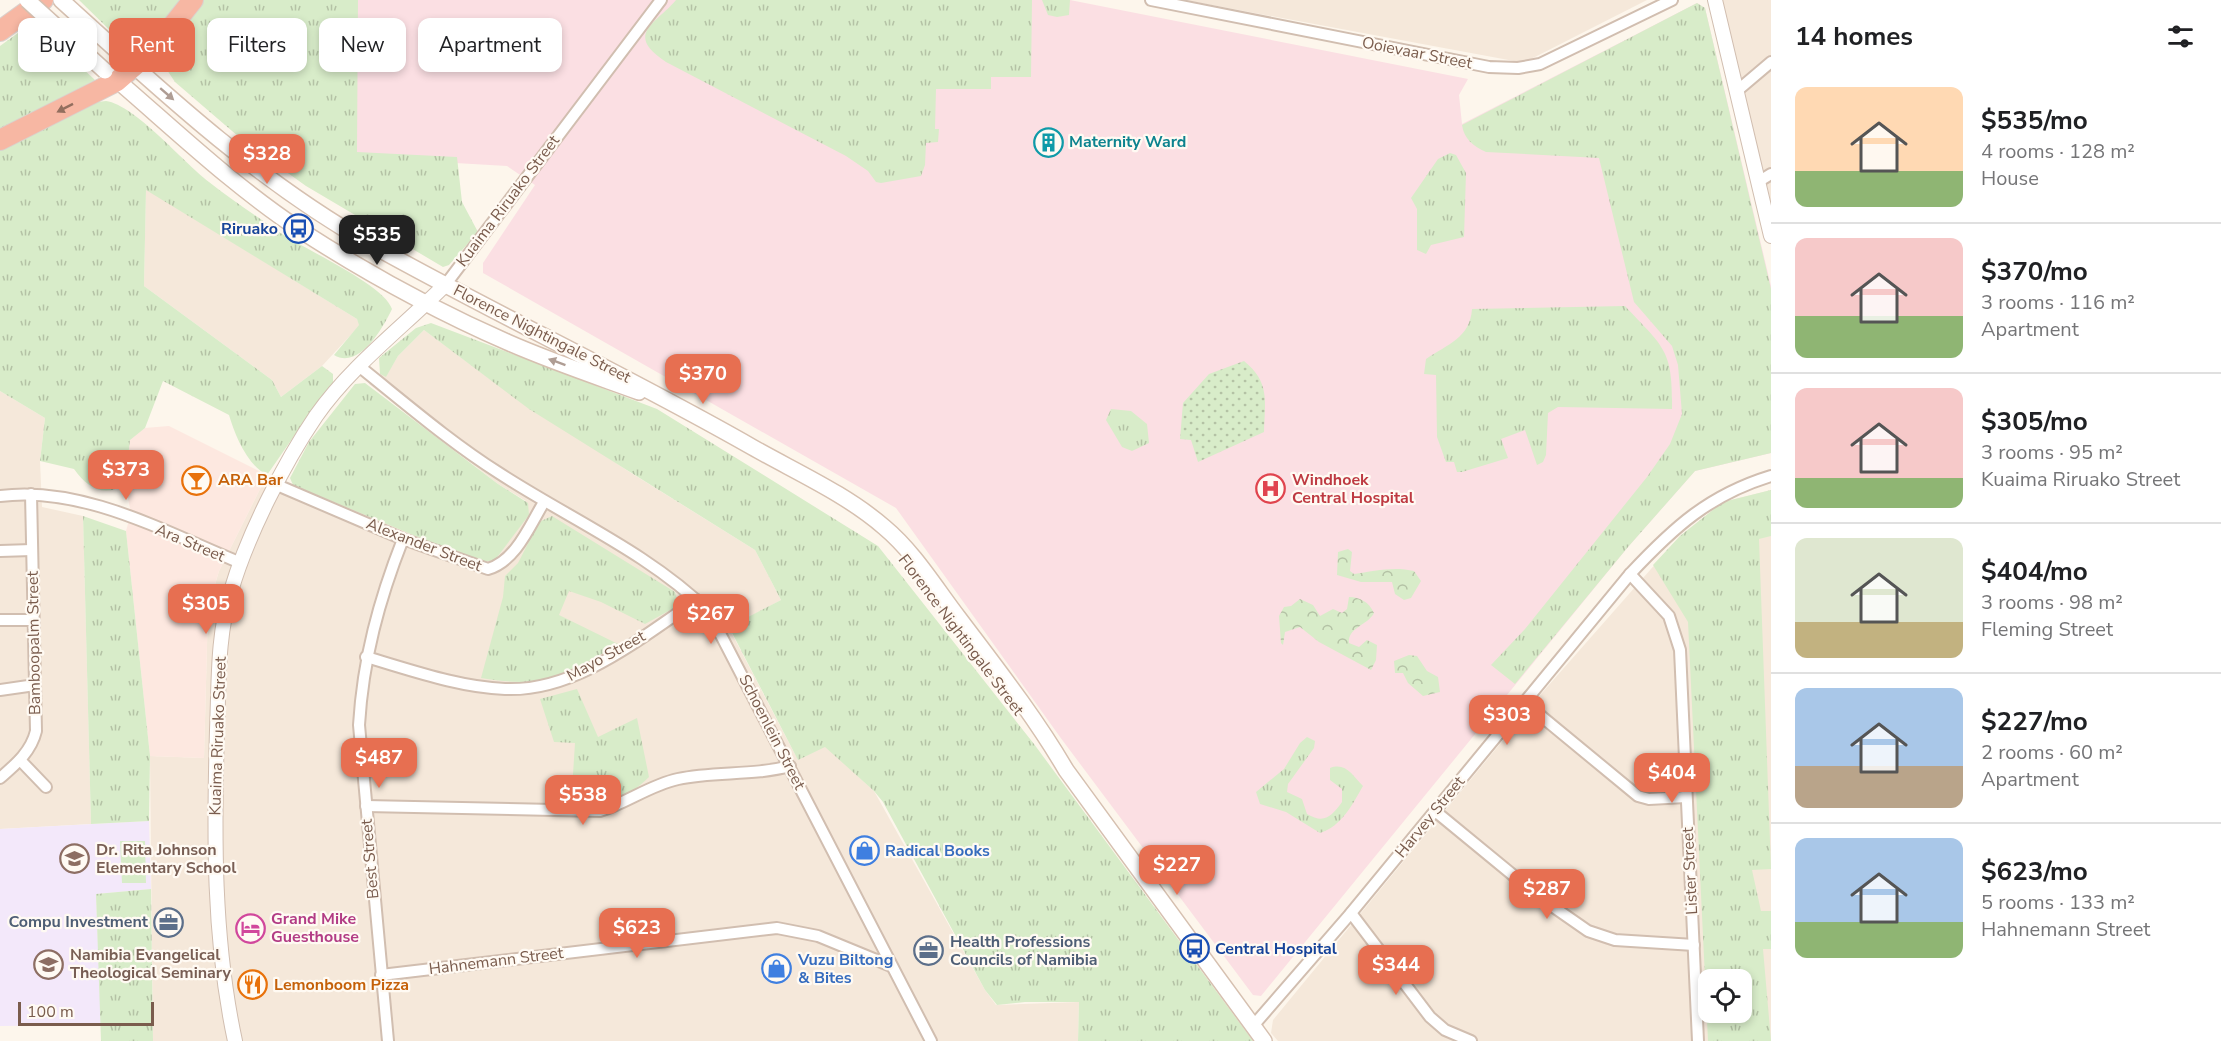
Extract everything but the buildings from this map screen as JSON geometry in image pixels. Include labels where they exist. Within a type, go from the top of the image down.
[{"type":"highway","points":[[0,31],[43,0]]},
{"type":"highway","points":[[179,18],[193,0]]},
{"type":"highway","points":[[0,141],[116,72]]},
{"type":"main road","name":"Florence Nightingale Street","points":[[27,0],[200,155],[261,202],[327,246],[427,303],[526,350],[661,401],[864,520],[909,562],[1041,742],[1066,770]]},
{"type":"main road","name":"Florence Nightingale Street","points":[[61,0],[109,44]]},
{"type":"main road","name":"Florence Nightingale Street","points":[[141,72],[231,150],[293,196],[368,243],[678,405],[845,500],[885,528],[931,581],[1264,1041]]},
{"type":"street","name":"Kuaima Riruako Street","points":[[235,1041],[220,966],[215,822],[220,652],[230,591],[241,563],[277,485],[316,417],[360,367],[446,284],[661,0]]},
{"type":"street","name":"Ooievaar Street","points":[[1150,0],[1489,68],[1518,69],[1540,64],[1672,0]]},
{"type":"street","points":[[1715,0],[1771,236]]},
{"type":"street","points":[[1738,90],[1771,62]]},
{"type":"street","points":[[1758,182],[1771,174]]},
{"type":"street","name":"Schoenlein Street","points":[[360,367],[475,457],[649,564],[697,600],[709,612],[931,1041]]},
{"type":"street","name":"Harvey Street","points":[[1253,1026],[1351,913],[1630,574],[1676,526],[1701,507],[1724,493],[1771,476]]},
{"type":"street","name":"Alexander Street","points":[[277,485],[403,539],[488,569],[497,567],[508,558],[544,501]]},
{"type":"street","name":"Ara Street","points":[[0,496],[31,494],[84,503],[124,515],[241,563]]},
{"type":"street","name":"Bamboopalm Street","points":[[0,778],[20,760],[32,744],[36,731],[31,494]]},
{"type":"street","name":"Best Street","points":[[388,1041],[359,725],[366,657],[382,592],[403,539]]},
{"type":"street","points":[[0,551],[32,550]]},
{"type":"street","name":"Lister Street","points":[[1630,574],[1663,608],[1678,639],[1698,1041]]},
{"type":"street","name":"Mayo Street","points":[[366,657],[481,686],[505,689],[539,686],[577,675],[636,641],[697,600]]},
{"type":"street","points":[[0,620],[33,620]]},
{"type":"street","points":[[0,690],[35,685]]},
{"type":"street","points":[[1524,702],[1638,796],[1650,799],[1686,797]]},
{"type":"street","points":[[20,760],[46,787]]},
{"type":"street","points":[[366,806],[600,811],[621,805],[662,784],[679,779],[757,773],[790,766]]},
{"type":"street","points":[[1435,811],[1542,899],[1588,931],[1615,940],[1694,945]]},
{"type":"street","points":[[1351,913],[1430,1017],[1445,1029],[1471,1041]]},
{"type":"street","name":"Hahnemann Street","points":[[381,975],[777,928],[818,936],[891,966]]},
{"type":"shaded area","name":"Windhoek Central Hospital","points":[[351,0],[1070,0],[1468,79],[1459,95],[1462,124],[1697,3],[1705,8],[1771,286],[1771,453],[1695,471],[1628,547],[1261,996],[1253,995],[1060,737],[896,508],[483,273],[483,263],[535,185],[507,166],[352,157],[351,72],[406,72],[406,18],[351,18]]},
{"type":"shaded area","points":[[1185,0],[1647,0],[1527,61],[1514,61]]},
{"type":"shaded area","points":[[1720,0],[1771,0],[1771,203],[1768,189]]},
{"type":"shaded area","points":[[146,189],[357,319],[360,325],[322,366],[281,397],[272,380],[144,286]]},
{"type":"shaded area","points":[[424,330],[487,377],[628,471],[755,550],[781,600],[729,628],[798,760],[825,746],[874,791],[985,990],[996,1005],[1079,1002],[1078,1041],[153,1041],[150,756],[204,758],[208,608],[219,571],[267,475],[495,560],[528,515],[526,501],[498,484],[369,384],[380,374],[386,376],[398,356]]},
{"type":"shaded area","points":[[0,391],[45,418],[40,461],[42,507],[83,516],[91,824],[0,829]]},
{"type":"shaded area","points":[[169,426],[267,475],[219,571],[208,608],[204,758],[150,756],[126,531],[131,513],[125,484],[130,439],[145,428]]},
{"type":"shaded area","points":[[1771,490],[1771,1041],[1278,1041],[1271,1033],[1273,1020],[1541,694],[1680,536],[1723,502]]},
{"type":"shaded area","points":[[149,821],[151,889],[96,894],[101,1025],[0,1026],[0,829]]},
{"type":"green space","points":[[79,0],[181,0],[166,18],[109,18],[109,29]]},
{"type":"green space","points":[[202,0],[358,0],[358,18],[319,18],[319,72],[358,72],[357,152],[457,157],[462,202],[478,232],[449,265],[443,267],[306,186],[246,143],[175,82],[168,72],[195,72],[195,18],[189,18]]},
{"type":"green space","points":[[676,0],[1032,0],[1031,77],[991,77],[991,89],[936,89],[935,129],[939,129],[938,142],[926,143],[925,165],[921,176],[876,182],[868,171],[846,156],[666,62],[653,52],[645,36],[648,29]]},
{"type":"green space","points":[[1042,0],[1070,0],[1069,15],[1057,17],[1048,15]]},
{"type":"green space","points":[[1697,3],[1705,8],[1771,289],[1771,453],[1695,471],[1628,547],[1515,684],[1491,665],[1525,629],[1647,477],[1670,444],[1682,414],[1678,365],[1672,346],[1634,302],[1599,158],[1486,152],[1470,142],[1462,125]]},
{"type":"green space","points":[[18,33],[18,72],[86,72],[95,80],[0,130],[0,46]]},
{"type":"green space","points":[[106,101],[131,113],[198,173],[276,230],[374,289],[386,299],[392,309],[376,336],[361,352],[352,357],[343,358],[334,355],[359,325],[357,319],[146,190],[144,286],[272,380],[281,397],[322,366],[333,374],[333,387],[310,413],[267,475],[248,457],[238,440],[229,415],[163,381],[145,428],[130,440],[125,484],[110,490],[97,489],[79,476],[74,469],[40,461],[45,418],[0,391],[0,147],[89,103]]},
{"type":"green space","points":[[1450,153],[1456,155],[1466,173],[1464,237],[1431,245],[1426,254],[1417,250],[1417,209],[1411,198],[1438,159]]},
{"type":"green space","points":[[1625,306],[1664,351],[1671,374],[1672,409],[1558,407],[1548,413],[1546,455],[1543,462],[1537,465],[1525,430],[1501,439],[1508,458],[1462,472],[1457,472],[1454,462],[1446,462],[1437,437],[1436,375],[1424,374],[1426,359],[1462,334],[1467,327],[1472,309]]},
{"type":"green space","points":[[431,323],[657,409],[878,546],[1034,744],[1253,1041],[1078,1041],[1079,1002],[1025,1002],[997,1005],[985,990],[883,802],[825,747],[798,760],[729,627],[781,600],[755,550],[529,409],[424,330],[398,356],[386,377],[380,374],[379,358],[416,328]]},
{"type":"green space","points":[[1244,361],[1262,385],[1265,401],[1264,432],[1198,462],[1191,440],[1180,439],[1183,403],[1209,374]]},
{"type":"green space","points":[[365,383],[498,484],[528,503],[529,515],[495,560],[481,562],[473,560],[293,485],[290,478],[309,442],[355,384]]},
{"type":"green space","points":[[1111,409],[1131,411],[1147,424],[1149,443],[1132,451],[1122,447],[1106,420]]},
{"type":"green space","points":[[1771,490],[1771,536],[1759,539],[1771,869],[1752,870],[1761,911],[1771,911],[1771,949],[1763,949],[1771,1041],[1708,1041],[1707,1023],[1752,1023],[1752,969],[1705,969],[1688,622],[1653,565],[1680,536],[1723,502]]},
{"type":"green space","points":[[83,516],[126,531],[150,756],[149,821],[91,824]]},
{"type":"green space","points":[[552,516],[675,592],[678,603],[674,608],[645,624],[601,602],[569,591],[559,615],[618,644],[583,665],[554,678],[522,682],[481,678],[503,597],[505,576],[518,563],[539,522]]},
{"type":"green space","points":[[1348,549],[1352,552],[1350,571],[1354,574],[1392,569],[1414,571],[1421,581],[1411,598],[1404,600],[1395,594],[1392,582],[1361,582],[1337,575],[1338,552]]},
{"type":"green space","points":[[1349,597],[1364,601],[1374,613],[1354,630],[1349,638],[1349,643],[1359,647],[1367,640],[1377,645],[1376,660],[1371,670],[1319,642],[1300,627],[1285,632],[1283,645],[1281,643],[1279,616],[1284,607],[1291,606],[1300,599],[1313,605],[1320,616],[1333,609],[1342,613],[1347,609]]},
{"type":"green space","points":[[1409,655],[1417,656],[1427,671],[1438,677],[1440,692],[1423,696],[1408,683],[1403,673],[1395,673],[1394,661]]},
{"type":"green space","points":[[577,689],[598,737],[637,718],[649,777],[623,796],[594,805],[571,805],[575,743],[554,742],[540,699]]},
{"type":"green space","points":[[1307,737],[1315,741],[1314,748],[1288,784],[1287,792],[1302,799],[1307,814],[1323,819],[1331,815],[1342,802],[1342,789],[1330,780],[1330,768],[1345,768],[1363,786],[1340,820],[1328,830],[1320,833],[1286,812],[1260,804],[1256,792],[1284,769],[1300,743]]},
{"type":"green space","points":[[120,841],[145,841],[146,883],[122,883]]},
{"type":"green space","points":[[151,889],[153,1041],[101,1041],[96,894]]},
{"type":"place","name":"Maternity Ward","points":[[1048,142]]},
{"type":"place","name":"Riruako","points":[[299,229]]},
{"type":"place","name":"ARA Bar","points":[[197,480]]},
{"type":"place","name":"Windhoek Central Hospital","points":[[1271,489]]},
{"type":"place","name":"Radical Books","points":[[864,851]]},
{"type":"place","name":"Dr. Rita Johnson Elementary School","points":[[75,859]]},
{"type":"place","name":"Compu Investment","points":[[169,922]]},
{"type":"place","name":"Grand Mike Guesthouse","points":[[250,928]]},
{"type":"place","name":"Central Hospital","points":[[1194,949]]},
{"type":"place","name":"Health Professions Councils of Namibia","points":[[929,951]]},
{"type":"place","name":"Namibia Evangelical Theological Seminary","points":[[49,964]]},
{"type":"place","name":"Vuzu Biltong & Bites","points":[[777,969]]},
{"type":"place","name":"Lemonboom Pizza","points":[[253,985]]}]
